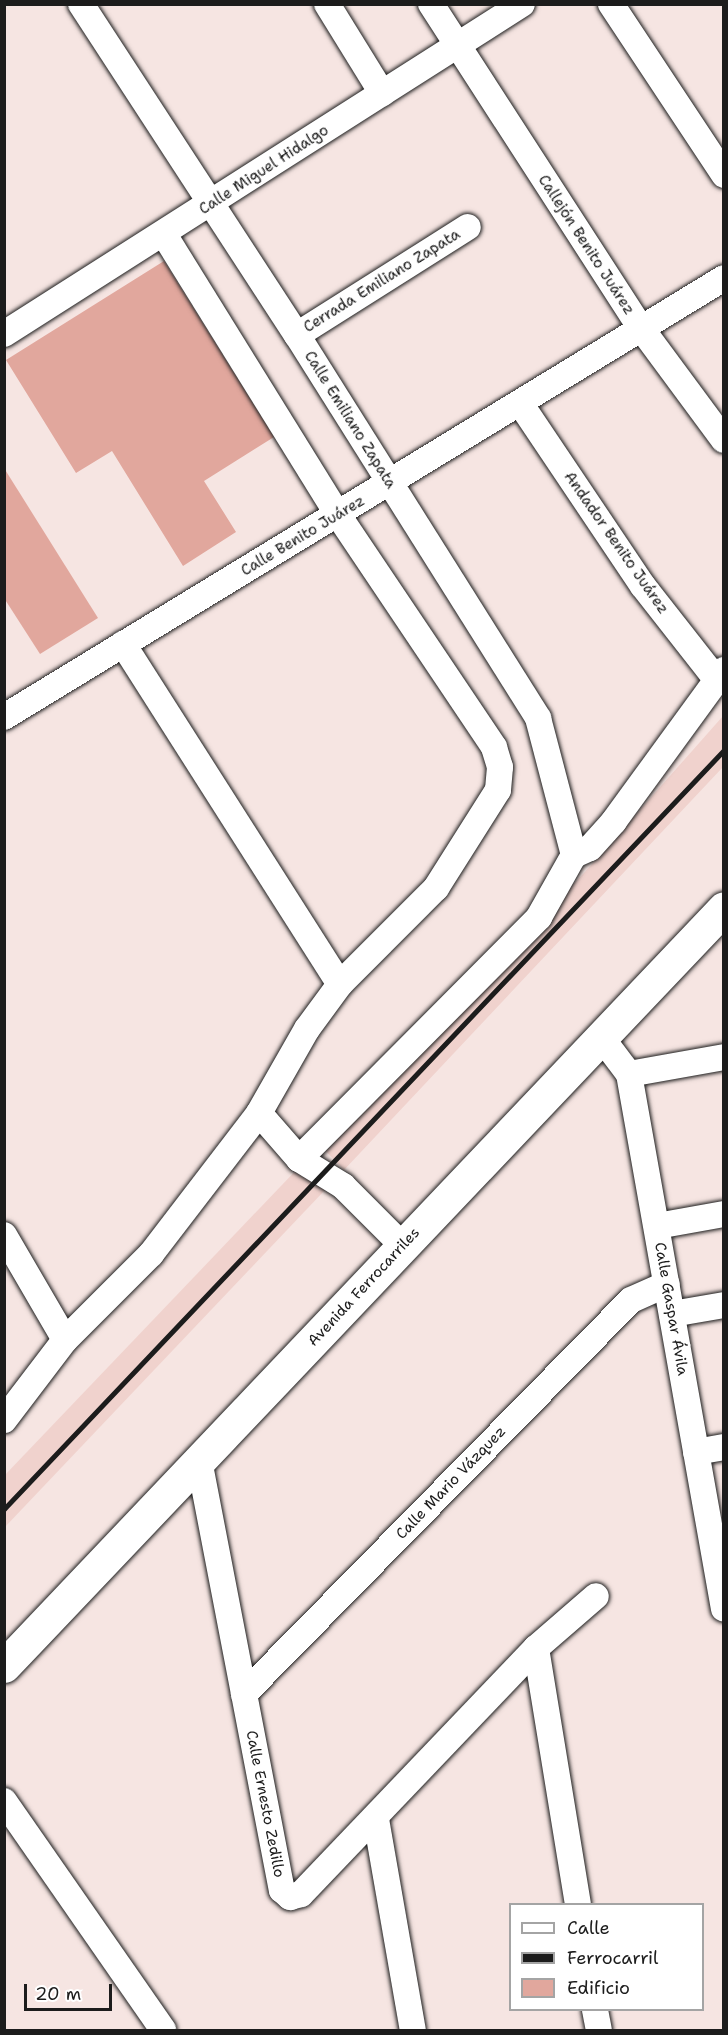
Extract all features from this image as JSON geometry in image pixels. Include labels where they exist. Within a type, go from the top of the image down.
[{"type":"street","name":"Calle Emiliano Zapata","points":[[81,4],[297,335],[538,718],[566,837],[574,855]]},
{"type":"street","points":[[327,4],[382,93]]},
{"type":"street","name":"Callejón Benito Juárez","points":[[431,4],[455,46],[641,328],[723,440]]},
{"type":"street","name":"Calle Miguel Hidalgo","points":[[4,334],[522,4]]},
{"type":"street","points":[[611,4],[723,175]]},
{"type":"street","name":"Cerrada Emiliano Zapata","points":[[297,335],[468,227]]},
{"type":"street","points":[[4,1420],[65,1340],[150,1254],[259,1113],[307,1029],[340,984],[436,888],[498,790],[500,767],[494,747],[338,515],[164,234]]},
{"type":"street","name":"Calle Benito Juárez","points":[[4,717],[723,278]]},
{"type":"street","name":"Andador Benito Juárez","points":[[520,403],[643,586],[720,675]]},
{"type":"street","points":[[123,644],[340,984]]},
{"type":"street","points":[[299,1159],[539,917],[574,855],[590,848],[614,821],[720,675]]},
{"type":"street","name":"Avenida Ferrocarriles","points":[[4,1666],[723,908]]},
{"type":"street","name":"Calle Gaspar Ávila","points":[[601,1037],[629,1074],[722,1596]]},
{"type":"street","points":[[629,1074],[723,1057]]},
{"type":"street","points":[[259,1113],[299,1159],[343,1185],[402,1246]]},
{"type":"street","points":[[657,1226],[723,1214]]},
{"type":"street","points":[[4,1235],[65,1340]]},
{"type":"street","name":"Calle Mario Vázquez","points":[[244,1694],[630,1300],[667,1284]]},
{"type":"street","points":[[672,1314],[723,1305]]},
{"type":"street","points":[[696,1452],[723,1447]]},
{"type":"street","name":"Calle Ernesto Zedillo","points":[[200,1460],[282,1890],[290,1897],[301,1894],[376,1819],[536,1648],[596,1596]]},
{"type":"street","points":[[536,1648],[578,1903]]},
{"type":"street","points":[[4,1801],[163,2031]]},
{"type":"street","points":[[376,1819],[413,2031]]},
{"type":"street","points":[[595,2011],[599,2031]]},
{"type":"shaded area","points":[[723,716],[723,767],[344,1170],[320,1145],[584,873]]},
{"type":"shaded area","points":[[301,1165],[325,1190],[5,1527],[4,1476]]},
{"type":"building","points":[[164,261],[274,437],[204,481],[236,532],[183,566],[112,451],[76,473],[6,360]]},
{"type":"building","points":[[4,468],[98,618],[40,654],[4,598]]},
{"type":"railway","points":[[4,1509],[724,750]]}]
